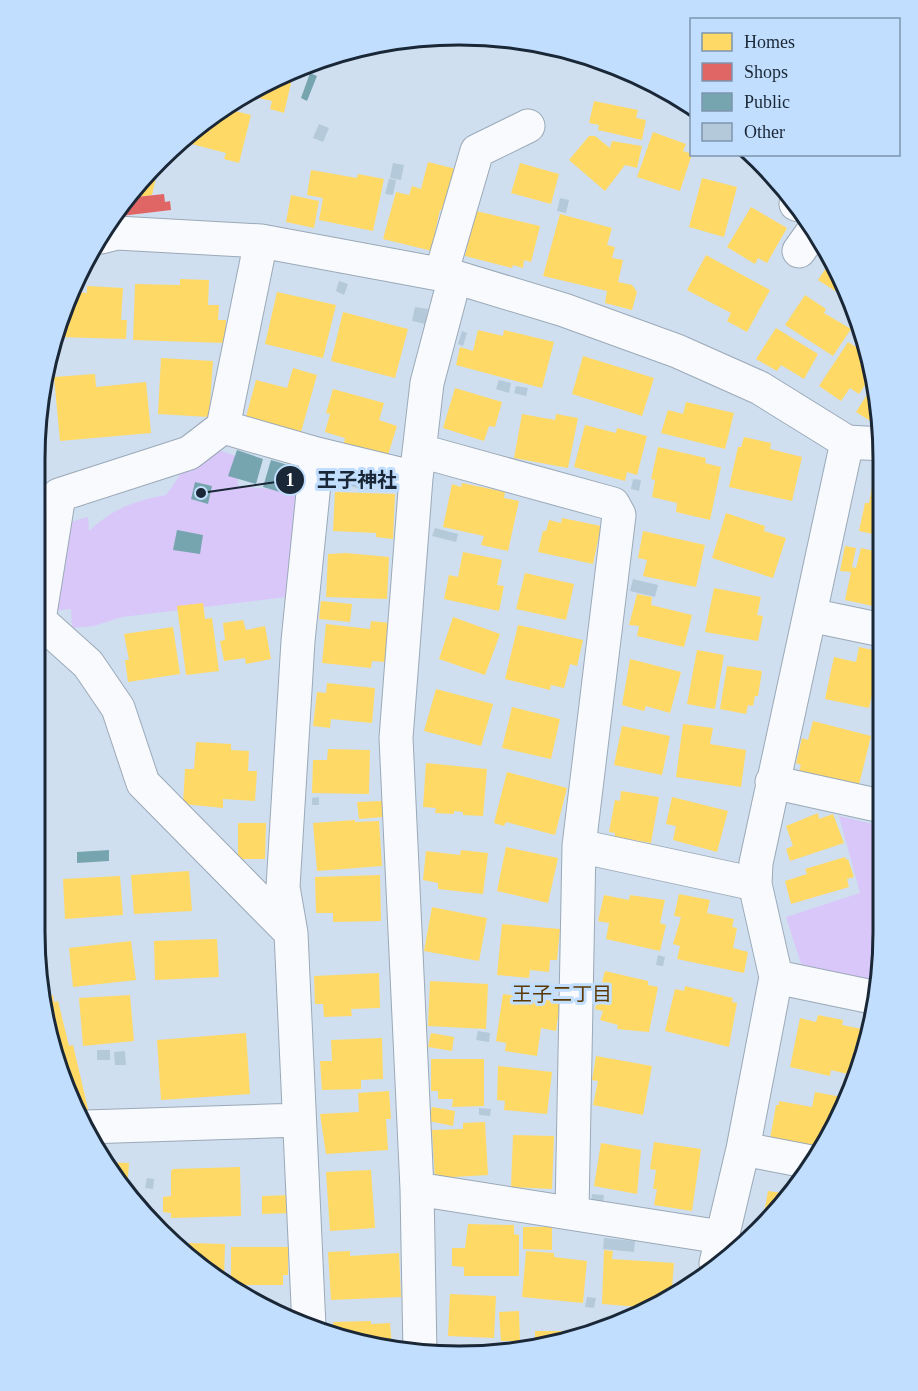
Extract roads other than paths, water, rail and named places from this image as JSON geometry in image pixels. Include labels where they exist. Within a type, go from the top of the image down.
[{"type":"street","points":[[420,1344],[417,1189],[396,738],[418,465],[427,382],[448,276],[477,152],[528,126]]},
{"type":"street","points":[[111,234],[261,241],[448,276],[564,310],[677,351],[760,388],[848,442],[872,443]]},
{"type":"street","points":[[45,582],[59,495],[189,453],[223,427],[261,241]]},
{"type":"street","points":[[223,427],[317,454],[418,465],[613,504],[619,515],[579,846],[572,1212]]},
{"type":"street","points":[[417,1189],[572,1212],[719,1250],[776,978],[755,884],[756,863],[771,782],[848,442]]},
{"type":"street","points":[[308,1317],[291,933],[283,887],[298,641],[317,454]]},
{"type":"street","points":[[810,615],[873,628]]},
{"type":"street","points":[[45,625],[88,664],[118,708],[143,783],[291,933]]},
{"type":"street","points":[[771,782],[873,804]]},
{"type":"street","points":[[579,846],[755,884]]},
{"type":"street","points":[[776,978],[868,996]]},
{"type":"street","points":[[94,1127],[298,1120]]},
{"type":"street","points":[[742,1149],[804,1161]]},
{"type":"place","name":"王子神社","points":[[201,493]]},
{"type":"district","name":"王子二丁目","points":[[562,994]]}]
